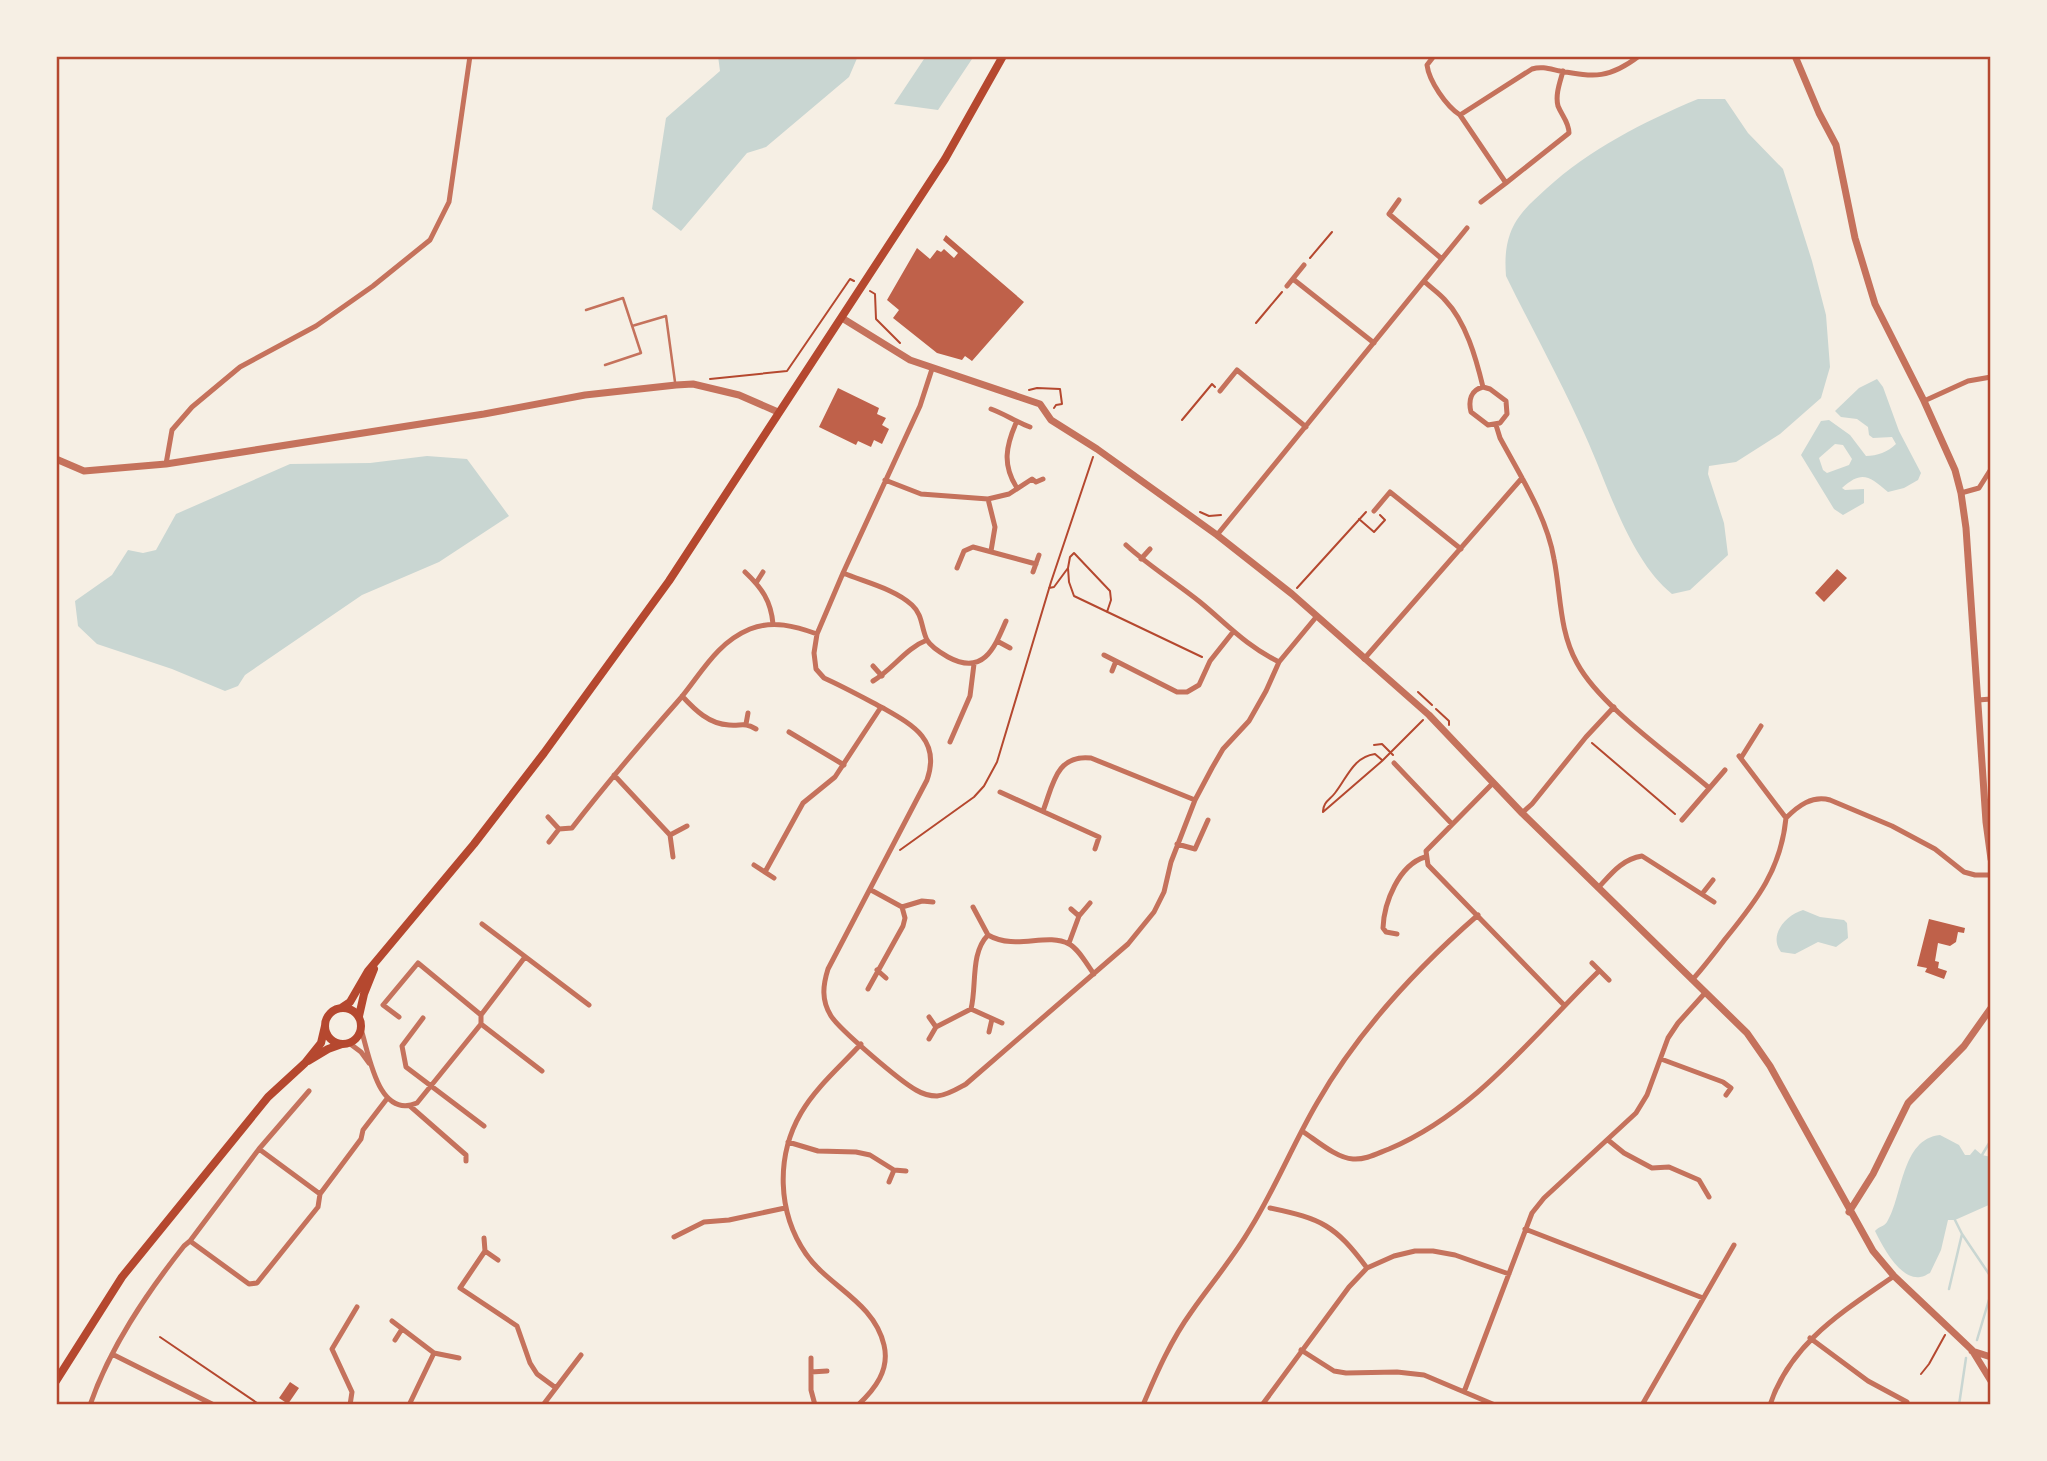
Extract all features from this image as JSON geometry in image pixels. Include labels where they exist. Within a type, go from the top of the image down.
[{"type":"main road","points":[[56,1381],[122,1277],[268,1097],[305,1063],[321,1043],[328,1016],[350,1002],[368,971],[474,844],[622,648],[727,495],[778,412],[946,159],[1003,56]]},
{"type":"main road","points":[[305,1063],[328,1049],[357,1038],[361,1029],[359,1016],[363,994],[378,960]]},
{"type":"main road","points":[[341,1008],[351,1009],[359,1016]]},
{"type":"main road","points":[[325,1026],[332,1040],[346,1044]]},
{"type":"street","points":[[166,464],[172,430],[192,407],[240,367],[316,326],[373,286],[430,240],[449,202],[470,56]]},
{"type":"street","points":[[1434,56],[1427,65],[1429,73],[1450,107],[1460,115],[1506,183]]},
{"type":"street","points":[[1460,115],[1532,69],[1543,67],[1594,76],[1609,75],[1639,56]]},
{"type":"street","points":[[1795,56],[1836,145],[1855,238],[1875,304],[1924,401],[1955,470],[1961,493],[1966,528],[1986,822],[1991,859]]},
{"type":"street","points":[[1481,202],[1569,133],[1569,124],[1557,99],[1563,71]]},
{"type":"street","points":[[1399,200],[1389,214],[1442,259]]},
{"type":"street","points":[[1217,534],[1467,228]]},
{"type":"street","points":[[1287,286],[1304,265]]},
{"type":"street","points":[[1293,279],[1374,343]]},
{"type":"street","points":[[1424,281],[1457,315],[1483,387],[1501,397],[1508,406],[1506,417],[1496,425],[1484,423],[1469,408],[1472,394],[1483,387]]},
{"type":"street","points":[[842,317],[910,360],[1040,404],[1051,420],[1097,449],[1217,534],[1292,594],[1429,715],[1522,813],[1747,1033],[1814,1144],[1872,1251],[1894,1276],[1972,1350],[1991,1381]]},
{"type":"street","points":[[932,369],[920,406],[817,634],[814,653],[816,668],[824,678],[913,724],[931,753],[932,766],[872,890],[828,969],[823,986],[831,1017],[902,1082],[919,1092],[935,1096],[950,1093],[966,1084],[1128,944],[1154,912],[1164,892],[1177,844],[1195,800],[1223,749],[1249,722],[1279,662],[1317,616]]},
{"type":"street","points":[[1220,391],[1237,370],[1306,426]]},
{"type":"street","points":[[1924,401],[1968,381],[1991,377]]},
{"type":"street","points":[[56,459],[84,471],[166,464],[484,414],[585,395],[676,384],[693,384],[739,395],[778,412]]},
{"type":"street","points":[[990,409],[1006,414],[1016,423],[1030,426]]},
{"type":"street","points":[[1016,423],[1007,445],[1007,460],[1017,488]]},
{"type":"street","points":[[1496,425],[1544,527],[1554,557],[1566,639],[1577,664],[1614,707],[1708,788]]},
{"type":"street","points":[[1961,493],[1979,488],[1991,469]]},
{"type":"street","points":[[1364,659],[1522,478]]},
{"type":"street","points":[[885,480],[921,494],[988,499],[1009,494],[1032,479],[1036,482],[1043,479]]},
{"type":"street","points":[[1374,510],[1390,492],[1461,549]]},
{"type":"street","points":[[988,499],[995,527],[991,551]]},
{"type":"street","points":[[1126,545],[1205,606],[1255,650],[1279,662]]},
{"type":"street","points":[[957,568],[964,551],[973,547],[1036,564]]},
{"type":"street","points":[[1141,559],[1150,549]]},
{"type":"street","points":[[1033,572],[1039,555]]},
{"type":"street","points":[[745,572],[767,597],[773,624]]},
{"type":"street","points":[[756,583],[763,572]]},
{"type":"street","points":[[843,573],[903,598],[915,607],[927,640],[950,658],[974,664],[983,660],[998,641],[1006,621]]},
{"type":"street","points":[[549,842],[559,829],[572,828],[712,657],[730,640],[751,629],[773,624],[793,625],[817,634]]},
{"type":"street","points":[[1104,655],[1177,692],[1187,692],[1199,685],[1210,661],[1233,632]]},
{"type":"street","points":[[873,681],[917,644],[927,640]]},
{"type":"street","points":[[998,641],[1010,648]]},
{"type":"street","points":[[1112,671],[1116,661]]},
{"type":"street","points":[[950,742],[955,723],[970,696],[974,664]]},
{"type":"street","points":[[873,666],[882,676]]},
{"type":"street","points":[[682,696],[697,712],[712,722],[746,724],[756,729]]},
{"type":"street","points":[[1978,700],[1991,699]]},
{"type":"street","points":[[765,872],[803,803],[835,777],[881,707]]},
{"type":"street","points":[[1522,813],[1614,707]]},
{"type":"street","points":[[746,724],[748,713]]},
{"type":"street","points":[[1692,980],[1753,907],[1784,842],[1786,818],[1740,757],[1761,726]]},
{"type":"street","points":[[789,732],[844,765]]},
{"type":"street","points":[[795,747],[799,738]]},
{"type":"street","points":[[1042,811],[1060,768],[1069,760],[1079,757],[1091,758],[1195,800]]},
{"type":"street","points":[[1394,763],[1452,824]]},
{"type":"street","points":[[1682,820],[1725,770]]},
{"type":"street","points":[[614,775],[670,835],[674,857]]},
{"type":"street","points":[[1493,783],[1426,851],[1428,865],[1564,1005]]},
{"type":"street","points":[[1000,792],[1098,837],[1095,849]]},
{"type":"street","points":[[1786,818],[1803,803],[1822,798],[1830,800],[1892,826],[1935,849],[1964,872],[1975,875],[1991,874]]},
{"type":"street","points":[[548,817],[559,829]]},
{"type":"street","points":[[1177,844],[1195,849],[1208,820]]},
{"type":"street","points":[[670,835],[687,826]]},
{"type":"street","points":[[1598,888],[1620,864],[1642,856],[1714,902]]},
{"type":"street","points":[[1397,934],[1386,932],[1383,928],[1394,890],[1399,878],[1416,860],[1426,858]]},
{"type":"street","points":[[754,865],[774,878]]},
{"type":"street","points":[[1702,894],[1713,880]]},
{"type":"street","points":[[868,989],[905,918],[902,907],[872,890]]},
{"type":"street","points":[[902,907],[922,901],[933,902]]},
{"type":"street","points":[[1069,943],[1079,916],[1090,903]]},
{"type":"street","points":[[973,907],[988,935],[1000,942],[1055,940],[1069,943],[1094,974]]},
{"type":"street","points":[[1071,909],[1079,916]]},
{"type":"street","points":[[1143,1405],[1166,1353],[1252,1227],[1302,1131],[1339,1068],[1376,1018],[1438,951],[1478,915]]},
{"type":"street","points":[[482,924],[589,1005]]},
{"type":"street","points":[[929,1039],[936,1027],[971,1009],[976,966],[980,949],[988,935]]},
{"type":"street","points":[[346,1044],[361,1052],[386,1100],[398,1106],[417,1103],[481,1024],[481,1015],[525,957]]},
{"type":"street","points":[[399,1017],[383,1004],[418,962],[481,1015]]},
{"type":"street","points":[[1592,963],[1609,980]]},
{"type":"street","points":[[877,970],[886,978]]},
{"type":"street","points":[[1302,1131],[1349,1159],[1369,1157],[1418,1137],[1461,1107],[1513,1061],[1564,1005],[1600,971]]},
{"type":"street","points":[[1464,1392],[1532,1213],[1544,1198],[1628,1122],[1642,1105],[1668,1038],[1705,993]]},
{"type":"street","points":[[1850,1212],[1873,1174],[1909,1102],[1964,1046],[1991,1008]]},
{"type":"street","points":[[971,1009],[1002,1023]]},
{"type":"street","points":[[929,1017],[936,1027]]},
{"type":"street","points":[[423,1018],[402,1046],[406,1067],[484,1126]]},
{"type":"street","points":[[989,1032],[992,1019]]},
{"type":"street","points":[[481,1024],[542,1071]]},
{"type":"street","points":[[361,1029],[372,1069]]},
{"type":"street","points":[[858,1405],[882,1374],[885,1350],[882,1335],[876,1322],[860,1304],[806,1255],[793,1234],[782,1188],[788,1142],[802,1112],[861,1044]]},
{"type":"street","points":[[1661,1059],[1723,1082],[1731,1088],[1726,1095]]},
{"type":"street","points":[[90,1405],[112,1354],[152,1287],[259,1149],[309,1091]]},
{"type":"street","points":[[190,1241],[254,1285],[318,1207],[320,1194],[386,1100]]},
{"type":"street","points":[[410,1106],[466,1155],[466,1161]]},
{"type":"street","points":[[1608,1140],[1624,1153],[1652,1168],[1669,1167],[1699,1181],[1709,1197]]},
{"type":"street","points":[[788,1142],[818,1151],[856,1152],[870,1156],[894,1170],[906,1171]]},
{"type":"street","points":[[259,1149],[320,1194]]},
{"type":"street","points":[[888,1182],[894,1170]]},
{"type":"street","points":[[674,1237],[704,1222],[729,1220],[785,1208]]},
{"type":"street","points":[[1270,1208],[1303,1215],[1337,1233],[1367,1268]]},
{"type":"street","points":[[1525,1229],[1703,1298]]},
{"type":"street","points":[[484,1238],[485,1251],[460,1288],[517,1326],[530,1363],[537,1374],[556,1388]]},
{"type":"street","points":[[1642,1405],[1734,1245]]},
{"type":"street","points":[[485,1251],[498,1260]]},
{"type":"street","points":[[1262,1405],[1349,1287],[1367,1268],[1394,1256],[1415,1251],[1433,1251],[1455,1255],[1509,1274]]},
{"type":"street","points":[[1770,1405],[1781,1381],[1810,1338],[1829,1321],[1894,1276]]},
{"type":"street","points":[[350,1405],[352,1392],[332,1349],[357,1307]]},
{"type":"street","points":[[392,1321],[434,1353],[459,1359]]},
{"type":"street","points":[[395,1340],[402,1329]]},
{"type":"street","points":[[1810,1338],[1868,1381],[1907,1402]]},
{"type":"street","points":[[1301,1350],[1334,1371],[1397,1371],[1424,1375],[1495,1405]]},
{"type":"street","points":[[1972,1350],[1991,1357]]},
{"type":"street","points":[[410,1405],[434,1353]]},
{"type":"street","points":[[112,1354],[214,1405]]},
{"type":"street","points":[[543,1405],[581,1354]]},
{"type":"street","points":[[810,1358],[811,1390],[815,1405]]},
{"type":"street","points":[[811,1371],[827,1371]]},
{"type":"lane","points":[[586,310],[623,298],[641,353],[605,365]]},
{"type":"lane","points":[[632,326],[666,316],[676,384]]},
{"type":"path","points":[[1304,265],[1332,232]]},
{"type":"path","points":[[693,384],[702,380],[787,371],[850,279],[875,293],[876,320],[903,346]]},
{"type":"path","points":[[1256,323],[1287,286]]},
{"type":"path","points":[[1182,420],[1212,384],[1220,391]]},
{"type":"path","points":[[1023,390],[1060,389],[1062,404]]},
{"type":"path","points":[[886,861],[974,797],[985,786],[997,761],[1049,588],[1097,449]]},
{"type":"path","points":[[1292,594],[1359,519],[1370,507],[1385,520],[1374,532],[1359,519]]},
{"type":"path","points":[[1107,613],[1112,596],[1110,591],[1078,555],[1072,554],[1068,568],[1074,596],[1107,613],[1210,661]]},
{"type":"path","points":[[1049,588],[1054,587],[1068,568]]},
{"type":"path","points":[[1382,761],[1379,756],[1370,755],[1349,769],[1335,793],[1325,801],[1323,812],[1382,761],[1429,715]]},
{"type":"path","points":[[1586,737],[1682,820]]},
{"type":"path","points":[[1374,745],[1382,744],[1394,756],[1394,763]]},
{"type":"path","points":[[1921,1374],[1949,1328]]},
{"type":"path","points":[[160,1337],[260,1405]]},
{"type":"shaded area","points":[[718,56],[858,56],[849,77],[766,147],[747,153],[681,231],[652,209],[666,118],[720,71]]},
{"type":"shaded area","points":[[926,56],[974,56],[938,110],[894,104]]},
{"type":"shaded area","points":[[1698,99],[1725,99],[1748,133],[1783,169],[1826,315],[1830,367],[1821,398],[1780,434],[1736,462],[1709,466],[1708,474],[1724,523],[1728,555],[1690,590],[1672,594],[1644,561],[1621,520],[1576,415],[1506,276],[1506,255],[1510,234],[1521,214],[1563,175],[1618,138]]},
{"type":"shaded area","points":[[1877,379],[1883,387],[1899,431],[1921,473],[1918,480],[1904,488],[1888,492],[1865,477],[1849,482],[1842,488],[1864,489],[1864,503],[1843,515],[1834,509],[1801,455],[1821,421],[1829,420],[1850,435],[1866,456],[1882,453],[1896,444],[1892,437],[1873,438],[1869,435],[1868,427],[1857,419],[1841,417],[1835,411],[1859,388]],"holes":[[[1835,444],[1843,445],[1852,459],[1849,465],[1827,473],[1823,470],[1819,458]]]},
{"type":"shaded area","points":[[427,456],[467,459],[509,516],[439,562],[362,595],[245,675],[238,686],[225,691],[172,669],[97,644],[78,626],[75,601],[112,575],[128,550],[143,553],[156,550],[176,514],[290,464],[370,463]]},
{"type":"shaded area","points":[[1803,910],[1820,917],[1844,920],[1847,923],[1848,938],[1836,947],[1818,942],[1795,954],[1781,952],[1777,939],[1781,926],[1791,916]]},
{"type":"shaded area","points":[[1940,1135],[1959,1145],[1965,1155],[1970,1155],[1975,1149],[1982,1155],[1991,1157],[1991,1204],[1955,1220],[1948,1220],[1941,1250],[1930,1273],[1913,1277],[1893,1261],[1875,1231],[1887,1222],[1910,1157],[1927,1139]]},
{"type":"building","points":[[946,235],[1024,302],[972,361],[965,356],[962,360],[937,353],[893,318],[899,310],[887,300],[917,248],[930,259],[937,250],[941,252],[944,249],[954,258],[958,253],[943,240]]},
{"type":"building","points":[[838,388],[879,408],[877,414],[886,418],[882,425],[889,429],[882,444],[874,440],[871,447],[858,441],[856,445],[819,427]]},
{"type":"building","points":[[1837,569],[1847,578],[1824,602],[1815,593]]},
{"type":"building","points":[[1929,919],[1965,928],[1964,933],[1958,932],[1956,942],[1950,946],[1938,943],[1935,961],[1939,962],[1938,968],[1947,971],[1944,979],[1925,972],[1927,968],[1917,966]]},
{"type":"building","points":[[290,1382],[299,1388],[288,1404],[279,1398]]},
{"type":"waterway","points":[[1982,1155],[1991,1140]]},
{"type":"waterway","points":[[1949,1289],[1962,1234],[1955,1220]]},
{"type":"waterway","points":[[1962,1234],[1991,1277]]},
{"type":"waterway","points":[[1977,1340],[1991,1293]]},
{"type":"waterway","points":[[1959,1405],[1966,1358]]}]
